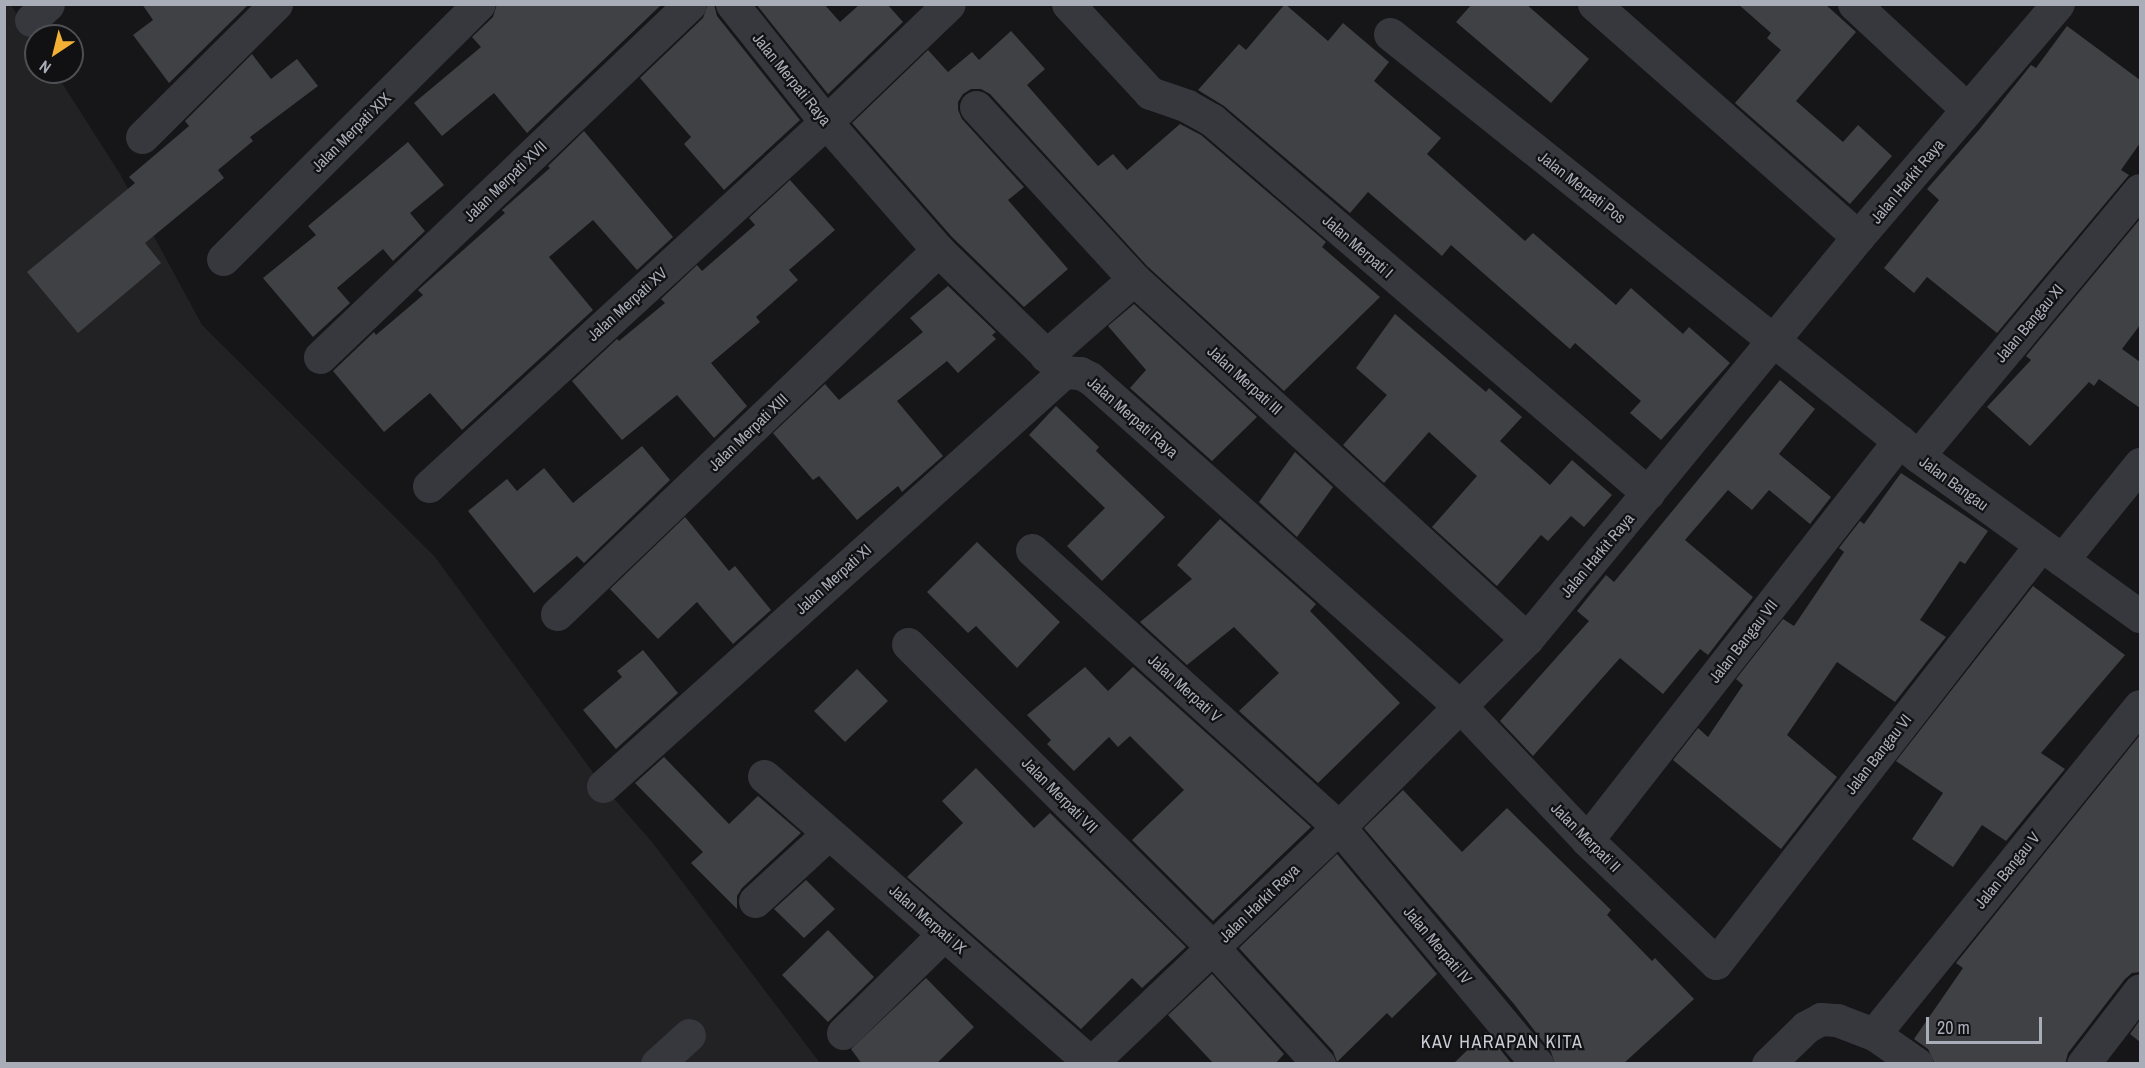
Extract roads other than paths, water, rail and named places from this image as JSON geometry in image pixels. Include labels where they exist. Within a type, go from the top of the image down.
[{"type":"street","points":[[142,137],[276,4]]},
{"type":"street","name":"Jalan Merpati XIX","points":[[223,259],[479,4]]},
{"type":"street","name":"Jalan Merpati XVII","points":[[320,357],[690,4]]},
{"type":"street","name":"Jalan Merpati XV","points":[[429,486],[826,122],[950,4]]},
{"type":"street","name":"Jalan Merpati I","points":[[1068,4],[1150,93],[1187,106],[1212,120],[1648,493]]},
{"type":"street","points":[[1594,4],[1858,237]]},
{"type":"street","points":[[1854,4],[1967,109]]},
{"type":"street","name":"Jalan Harkit Raya","points":[[1091,1063],[1339,827],[1527,639],[1858,237],[2058,4]]},
{"type":"street","name":"Jalan Merpati Raya","points":[[740,7],[826,122],[938,250],[1055,364],[1090,378],[1461,707]]},
{"type":"street","name":"Jalan Merpati Pos","points":[[1390,34],[1774,340]]},
{"type":"street","name":"Jalan Merpati III","points":[[976,107],[1134,279],[1527,639]]},
{"type":"street","name":"Jalan Bangau XI","points":[[1908,449],[2140,190]]},
{"type":"street","name":"Jalan Merpati XIII","points":[[557,614],[938,250]]},
{"type":"street","name":"Jalan Merpati XI","points":[[603,786],[1055,364],[1134,279]]},
{"type":"street","name":"Jalan Bangau","points":[[1774,340],[1908,449],[2140,616]]},
{"type":"street","name":"Jalan Bangau VII","points":[[1587,840],[1908,449]]},
{"type":"street","name":"Jalan Bangau VI","points":[[1716,963],[2051,553],[2140,464]]},
{"type":"street","name":"Jalan Merpati V","points":[[1032,549],[1339,827]]},
{"type":"street","name":"Jalan Merpati VII","points":[[908,644],[1212,947],[1319,1064]]},
{"type":"street","name":"Jalan Bangau V","points":[[1874,1034],[2140,706]]},
{"type":"street","name":"Jalan Merpati II","points":[[1461,707],[1587,840],[1716,963]]},
{"type":"street","name":"Jalan Merpati IX","points":[[764,777],[1091,1063]]},
{"type":"street","name":"Jalan Merpati IV","points":[[1339,827],[1537,1064]]},
{"type":"street","points":[[755,901],[829,833]]},
{"type":"street","points":[[843,1033],[944,934]]},
{"type":"street","points":[[2083,1064],[2140,990]]},
{"type":"street","points":[[1768,1064],[1806,1027],[1821,1019],[1837,1020],[1874,1034],[1917,1064]]},
{"type":"street","points":[[657,1064],[689,1035]]},
{"type":"district","name":"KAV HARAPAN KITA","points":[[1502,1042]]}]
